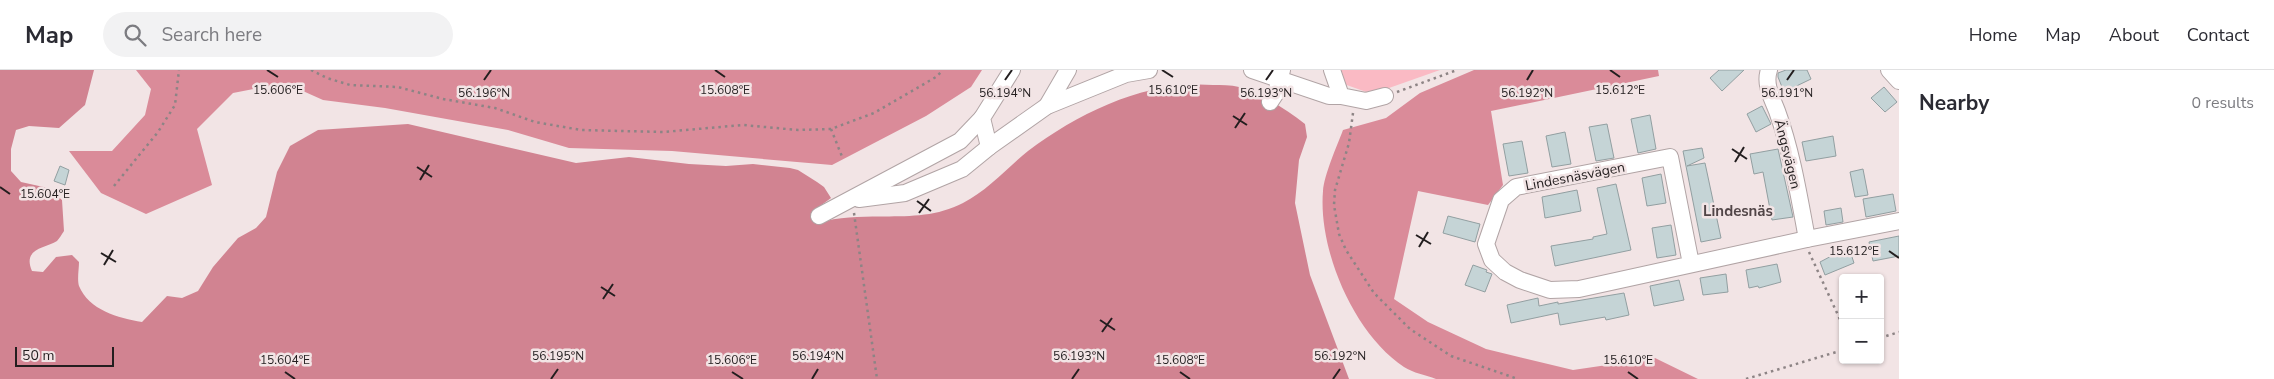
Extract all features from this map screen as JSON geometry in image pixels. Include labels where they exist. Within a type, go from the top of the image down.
[{"type":"street","points":[[851,205],[960,141],[982,118],[1012,70]]},
{"type":"street","points":[[1047,106],[1068,70]]},
{"type":"street","points":[[1089,88],[1102,70]]},
{"type":"street","points":[[819,216],[851,205],[905,194],[962,168],[1047,106],[1126,74],[1145,70]]},
{"type":"street","points":[[1252,70],[1282,74],[1329,96],[1366,101],[1385,96]]},
{"type":"street","points":[[1332,70],[1348,98]]},
{"type":"street","name":"Ängsvägen","points":[[1769,70],[1767,84],[1785,134],[1807,239]]},
{"type":"street","points":[[1890,70],[1899,81]]},
{"type":"street","points":[[1270,102],[1276,93],[1282,74]]},
{"type":"street","points":[[982,118],[989,147]]},
{"type":"street","name":"Lindesnäsvägen","points":[[1691,264],[1670,157],[1516,187],[1501,200],[1486,244],[1492,260],[1505,272],[1520,280],[1550,290],[1579,289],[1807,239],[1899,221]]},
{"type":"path","points":[[114,186],[158,132],[175,105],[179,70]]},
{"type":"path","points":[[311,70],[327,78],[350,85],[398,87],[443,99],[495,108],[536,122],[581,130],[663,132],[743,125],[798,130],[831,129],[874,114],[936,77],[943,70]]},
{"type":"path","points":[[1385,96],[1457,70]]},
{"type":"path","points":[[1348,98],[1349,143],[1335,190],[1334,205],[1339,234],[1346,250],[1374,293],[1410,329],[1450,356],[1518,379]]},
{"type":"path","points":[[831,129],[843,160]]},
{"type":"path","points":[[851,205],[877,379]]},
{"type":"path","points":[[1807,239],[1808,249],[1840,319]]},
{"type":"path","points":[[1884,337],[1899,332]]},
{"type":"path","points":[[1746,379],[1839,351]]},
{"type":"shaded area","points":[[0,70],[94,70],[85,105],[59,128],[29,126],[16,130],[11,149],[11,171],[21,182],[48,188],[62,200],[64,231],[57,241],[33,253],[30,258],[32,271],[43,272],[56,257],[72,255],[79,262],[79,286],[90,301],[105,312],[142,322],[167,296],[182,298],[198,291],[213,267],[238,238],[256,228],[266,217],[277,172],[290,146],[318,130],[408,124],[576,163],[629,157],[689,164],[726,166],[753,164],[790,168],[798,170],[824,187],[831,198],[812,212],[818,223],[854,217],[910,216],[946,210],[972,198],[997,179],[1028,151],[1048,137],[1069,124],[1115,102],[1139,93],[1163,88],[1188,85],[1239,87],[1274,103],[1305,124],[1307,137],[1299,160],[1295,203],[1310,275],[1349,379],[0,379]]},
{"type":"shaded area","points":[[136,70],[982,70],[971,87],[926,116],[832,165],[672,151],[569,148],[508,130],[385,108],[323,100],[285,83],[233,93],[197,129],[212,185],[146,214],[101,193],[69,151],[112,151],[145,115],[151,89]]},
{"type":"shaded area","points":[[1337,70],[1440,70],[1372,94],[1341,83]]},
{"type":"shaded area","points":[[1474,70],[1658,70],[1659,76],[1491,111],[1503,185],[1488,205],[1418,191],[1394,299],[1428,322],[1486,349],[1573,370],[1655,358],[1698,379],[1436,379],[1404,367],[1386,352],[1370,334],[1355,312],[1343,289],[1333,264],[1327,239],[1323,214],[1323,191],[1331,160],[1343,130],[1386,118],[1420,93]]},
{"type":"building","points":[[1719,70],[1744,70],[1722,91],[1710,78]]},
{"type":"building","points":[[1786,70],[1807,70],[1811,79],[1784,92],[1778,73]]},
{"type":"building","points":[[1884,87],[1897,102],[1885,112],[1871,98]]},
{"type":"building","points":[[1762,106],[1771,124],[1756,132],[1747,114]]},
{"type":"building","points":[[1650,115],[1656,149],[1638,153],[1631,119]]},
{"type":"building","points":[[1607,124],[1614,158],[1596,161],[1589,127]]},
{"type":"building","points":[[1565,132],[1571,164],[1552,167],[1546,136]]},
{"type":"building","points":[[1833,136],[1836,156],[1806,161],[1802,142]]},
{"type":"building","points":[[1522,141],[1528,173],[1509,176],[1503,144]]},
{"type":"building","points":[[1702,148],[1704,158],[1687,166],[1705,163],[1721,238],[1701,242],[1683,151]]},
{"type":"building","points":[[1778,149],[1793,217],[1772,220],[1763,172],[1754,174],[1750,154]]},
{"type":"building","points":[[60,166],[69,170],[65,185],[54,181]]},
{"type":"building","points":[[1863,169],[1868,195],[1855,197],[1850,172]]},
{"type":"building","points":[[1661,174],[1666,203],[1647,206],[1642,178]]},
{"type":"building","points":[[1616,184],[1631,250],[1555,266],[1551,246],[1593,239],[1593,237],[1607,234],[1597,188]]},
{"type":"building","points":[[1577,190],[1581,211],[1545,218],[1542,197]]},
{"type":"building","points":[[1893,194],[1896,211],[1866,217],[1863,199]]},
{"type":"building","points":[[1841,208],[1843,222],[1826,225],[1824,211]]},
{"type":"building","points":[[1448,216],[1480,224],[1475,242],[1443,233]]},
{"type":"building","points":[[1671,225],[1676,255],[1657,258],[1652,228]]},
{"type":"building","points":[[1899,236],[1899,256],[1873,261],[1869,242]]},
{"type":"building","points":[[1850,251],[1854,263],[1825,275],[1820,262],[1839,252],[1840,255]]},
{"type":"building","points":[[1777,264],[1781,282],[1759,288],[1758,286],[1749,288],[1746,270]]},
{"type":"building","points":[[1473,265],[1492,274],[1485,292],[1465,285]]},
{"type":"building","points":[[1726,274],[1728,292],[1703,295],[1700,278]]},
{"type":"building","points":[[1679,280],[1684,300],[1654,306],[1650,286]]},
{"type":"building","points":[[1624,293],[1629,315],[1606,320],[1605,317],[1560,325],[1558,313],[1511,323],[1507,305],[1538,298],[1539,306]]},
{"type":"district","name":"Lindesnäs","points":[[1738,211]]}]
